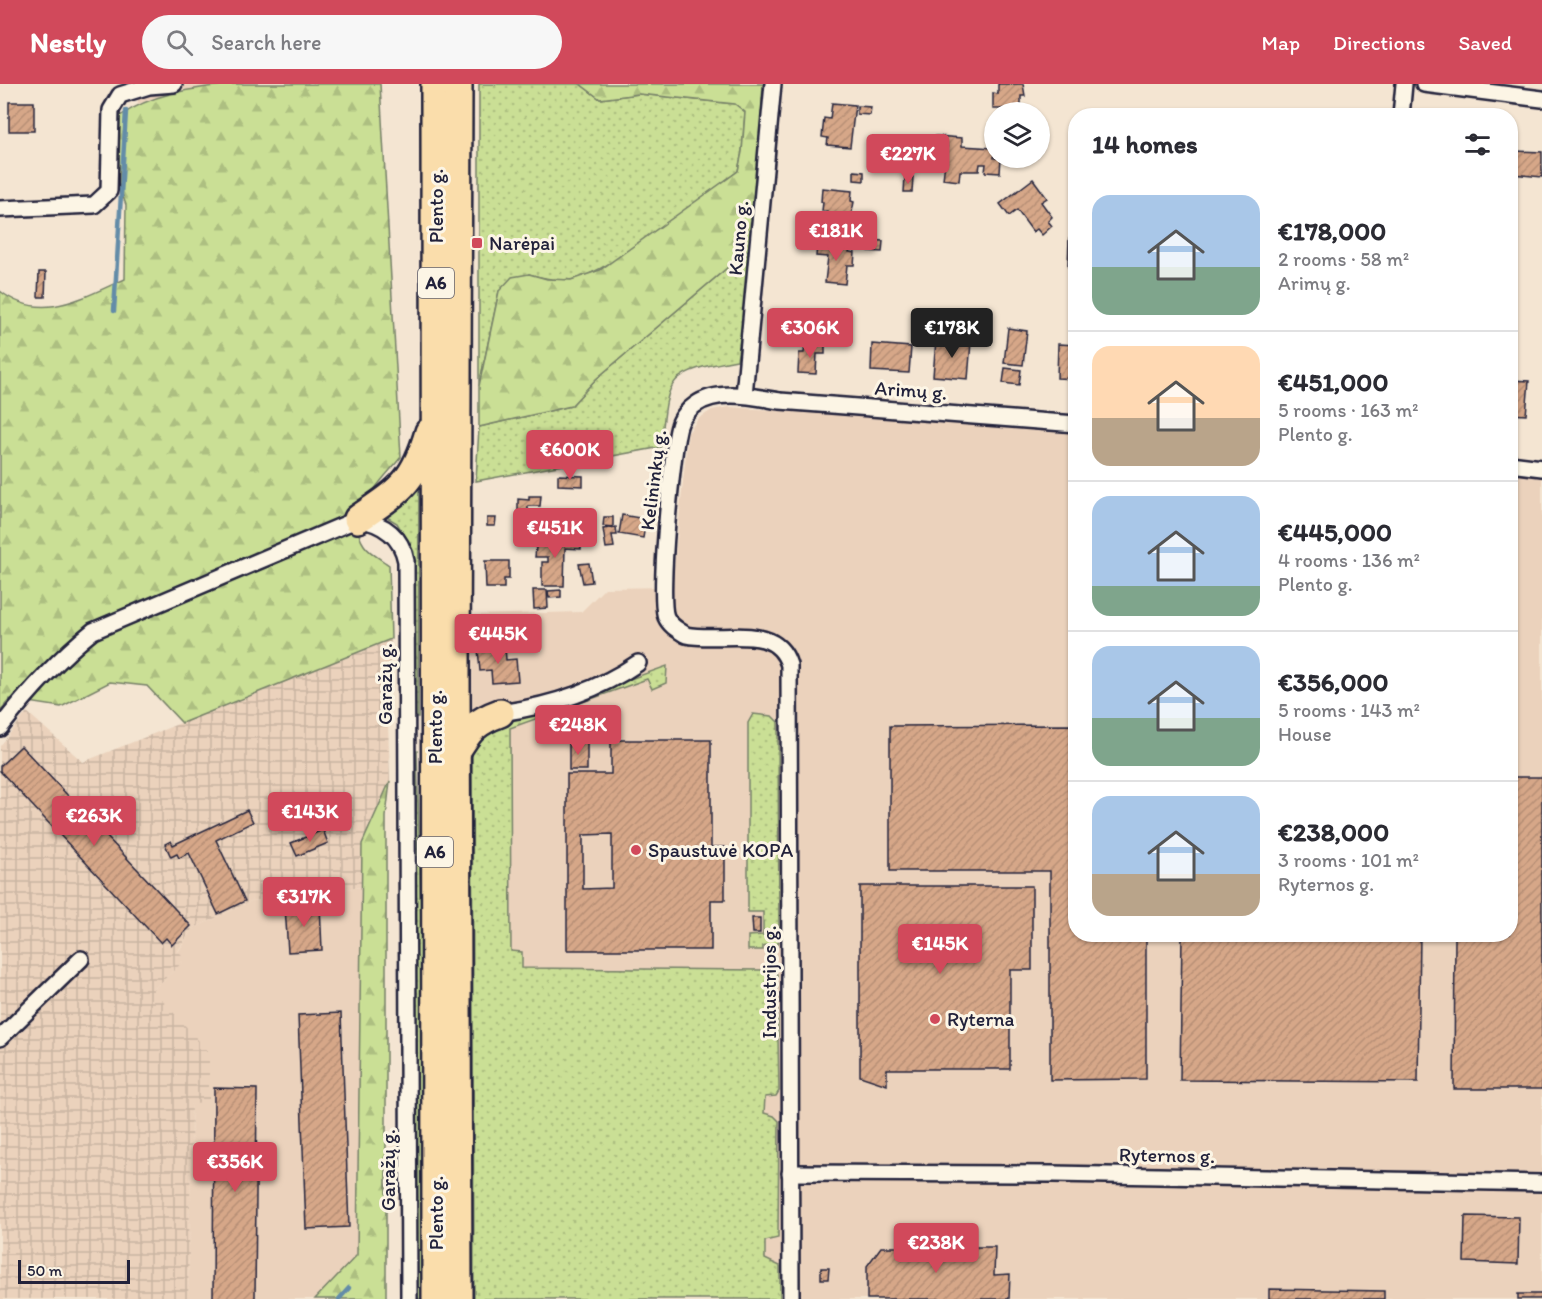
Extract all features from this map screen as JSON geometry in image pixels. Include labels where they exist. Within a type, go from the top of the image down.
[{"type":"highway","name":"Plento g.","points":[[435,84],[436,1299]]},
{"type":"highway","name":"Plento g.","points":[[458,84],[456,678],[458,1299]]},
{"type":"highway","points":[[358,519],[401,489],[414,474],[422,457],[436,405]]},
{"type":"highway","points":[[456,678],[479,704],[500,713]]},
{"type":"highway","points":[[456,752],[467,734],[480,720],[500,713]]},
{"type":"street","points":[[0,209],[94,205],[109,191],[111,110],[120,95],[149,86],[174,84]]},
{"type":"street","name":"Kauno g.","points":[[744,395],[773,84]]},
{"type":"street","points":[[1402,108],[1404,84]]},
{"type":"street","points":[[1424,84],[1542,99]]},
{"type":"street","name":"Arimų g.","points":[[744,395],[792,402],[1068,423]]},
{"type":"street","name":"Kelininkų g.","points":[[744,395],[706,399],[696,404],[680,424],[663,574],[665,616],[677,629],[692,636],[768,640],[782,648],[789,665]]},
{"type":"street","points":[[1518,465],[1542,468]]},
{"type":"street","points":[[0,728],[27,694],[74,646],[93,631],[358,519]]},
{"type":"street","name":"Garažų g.","points":[[358,519],[373,522],[390,532],[401,544],[406,561],[409,1299]]},
{"type":"street","points":[[500,713],[531,708],[588,692],[613,681],[638,663]]},
{"type":"street","name":"Industrijos g.","points":[[789,665],[791,1299]]},
{"type":"street","points":[[0,1038],[81,959]]},
{"type":"street","name":"Ryternos g.","points":[[790,1173],[1053,1174],[1542,1183]]},
{"type":"shaded area","points":[[136,84],[230,84],[179,90],[138,104]]},
{"type":"shaded area","points":[[729,407],[1068,431],[1068,942],[1518,942],[1518,471],[1542,474],[1542,1299],[474,1299],[472,615],[581,612],[605,588],[672,587],[688,433],[698,419],[712,410]]},
{"type":"shaded area","points":[[391,639],[388,722],[390,781],[362,844],[362,887],[251,901],[192,929],[178,951],[186,959],[153,990],[209,1052],[209,1103],[192,1104],[188,1299],[0,1299],[0,746],[27,712],[83,762]]},
{"type":"shaded area","points":[[362,887],[357,1255],[315,1299],[188,1299],[192,1104],[153,990],[185,959],[178,952],[192,929],[251,901]]},
{"type":"green space","points":[[230,84],[380,84],[401,457],[368,498],[359,522],[359,534],[366,548],[389,565],[391,639],[182,723],[147,686],[110,682],[61,707],[10,699],[0,711],[0,291],[16,301],[31,306],[47,306],[78,299],[125,279],[126,205],[117,180],[120,116],[159,97],[186,90]]},
{"type":"green space","points":[[479,84],[580,84],[600,99],[639,94],[735,104],[745,111],[738,171],[655,234],[630,251],[585,275],[564,280],[529,274],[499,291],[479,386]]},
{"type":"green space","points":[[580,84],[763,84],[754,245],[596,379],[571,406],[479,427],[479,386],[499,291],[512,277],[529,274],[547,279],[571,280],[600,270],[738,171],[745,112],[735,104],[639,94],[600,99]]},
{"type":"green space","points":[[754,245],[737,360],[696,369],[675,382],[669,392],[661,447],[476,481],[479,427],[571,406],[596,379]]},
{"type":"green space","points":[[419,477],[418,717],[414,717],[414,552],[397,523],[380,513]]},
{"type":"green space","points":[[667,666],[666,683],[652,689],[647,679],[510,728],[511,951],[522,952],[522,968],[763,970],[777,974],[779,1091],[776,1096],[765,1097],[764,1113],[774,1116],[779,1121],[778,1238],[765,1241],[765,1259],[780,1266],[780,1299],[474,1299],[472,743],[486,730]]},
{"type":"green space","points":[[753,714],[772,716],[778,722],[779,936],[778,944],[763,946],[763,950],[748,950],[748,936],[763,935],[763,912],[748,912],[748,723]]},
{"type":"green space","points":[[413,751],[417,751],[422,967],[423,1299],[417,1299]]},
{"type":"green space","points":[[390,781],[386,817],[386,1299],[315,1299],[357,1255],[362,844]]},
{"type":"building","points":[[998,84],[1023,84],[1025,96],[1021,96],[1021,102],[993,102],[993,93],[998,94]]},
{"type":"building","points":[[9,102],[34,102],[34,131],[9,131]]},
{"type":"building","points":[[832,103],[855,105],[850,147],[827,145],[828,138],[822,137],[824,118],[830,119]]},
{"type":"building","points":[[857,106],[871,107],[870,115],[857,114]]},
{"type":"building","points":[[936,136],[962,138],[962,146],[984,147],[984,164],[980,164],[979,171],[960,171],[959,181],[943,179],[947,146],[935,144]]},
{"type":"building","points":[[1518,151],[1542,152],[1542,177],[1518,175]]},
{"type":"building","points":[[986,168],[1000,168],[1000,173],[985,172]]},
{"type":"building","points":[[854,171],[864,172],[864,181],[854,180]]},
{"type":"building","points":[[905,177],[913,177],[912,192],[904,192]]},
{"type":"building","points":[[1033,179],[1047,198],[1041,202],[1052,217],[1048,221],[1052,226],[1042,235],[1037,229],[1033,232],[1017,210],[1009,216],[1000,204]]},
{"type":"building","points":[[822,188],[852,191],[851,201],[854,202],[849,227],[826,224],[827,211],[822,211],[823,202],[821,202]]},
{"type":"building","points":[[869,240],[883,241],[882,252],[868,251]]},
{"type":"building","points":[[817,245],[850,247],[849,252],[855,253],[854,265],[847,265],[845,284],[825,282],[828,257],[816,256]]},
{"type":"building","points":[[39,272],[46,272],[45,297],[38,297]]},
{"type":"building","points":[[802,313],[819,314],[818,335],[826,335],[825,345],[805,344],[806,334],[801,334]]},
{"type":"building","points":[[1008,328],[1027,331],[1023,365],[1004,363]]},
{"type":"building","points":[[936,340],[971,342],[968,379],[933,376]]},
{"type":"building","points":[[805,344],[825,345],[825,354],[817,354],[816,374],[798,373],[799,353],[804,353]]},
{"type":"building","points":[[872,344],[911,347],[909,373],[871,371]]},
{"type":"building","points":[[1058,344],[1068,345],[1068,379],[1057,378]]},
{"type":"building","points":[[1005,368],[1021,370],[1019,385],[1003,383]]},
{"type":"building","points":[[1518,380],[1529,381],[1526,415],[1518,414]]},
{"type":"building","points":[[558,475],[583,476],[583,486],[558,485]]},
{"type":"building","points":[[529,496],[541,496],[540,506],[528,506],[528,511],[518,511],[518,499],[529,500]]},
{"type":"building","points":[[622,515],[646,519],[643,538],[619,534]]},
{"type":"building","points":[[604,517],[613,517],[613,527],[603,526]]},
{"type":"building","points":[[487,518],[496,518],[495,526],[487,526]]},
{"type":"building","points":[[616,527],[617,535],[612,535],[614,547],[606,548],[603,529]]},
{"type":"building","points":[[537,538],[548,538],[548,542],[554,542],[554,538],[581,539],[581,549],[565,548],[564,586],[542,586],[542,562],[548,562],[548,557],[535,557]]},
{"type":"building","points":[[485,561],[509,561],[509,579],[504,579],[504,588],[486,588]]},
{"type":"building","points":[[589,563],[592,582],[583,583],[579,564]]},
{"type":"building","points":[[533,590],[547,590],[548,608],[534,609]]},
{"type":"building","points":[[561,590],[561,597],[549,598],[548,591]]},
{"type":"building","points":[[505,647],[506,660],[516,659],[518,681],[492,683],[491,670],[480,671],[478,649]]},
{"type":"building","points":[[1068,725],[1068,942],[1146,942],[1146,1079],[1050,1080],[1050,871],[890,871],[890,726]]},
{"type":"building","points":[[611,740],[711,740],[711,847],[725,847],[725,900],[711,900],[711,950],[567,950],[567,774],[611,774]],"holes":[[[612,834],[612,888],[583,889],[583,835]]]},
{"type":"building","points":[[569,742],[587,742],[587,770],[569,770]]},
{"type":"building","points":[[21,746],[191,926],[172,945],[166,938],[161,943],[0,771],[0,766]]},
{"type":"building","points":[[1518,777],[1542,777],[1542,1089],[1454,1089],[1455,942],[1518,942]]},
{"type":"building","points":[[247,810],[253,822],[216,840],[245,901],[218,914],[189,853],[179,858],[177,854],[171,857],[165,844],[171,841],[173,845]]},
{"type":"building","points":[[323,830],[328,843],[297,856],[291,843]]},
{"type":"building","name":"Ryterna","points":[[860,886],[1032,886],[1032,970],[1010,970],[1010,1069],[887,1069],[887,1085],[860,1076]]},
{"type":"building","points":[[320,905],[322,950],[288,952],[285,907]]},
{"type":"building","points":[[752,918],[760,918],[760,933],[753,933]]},
{"type":"building","points":[[1182,942],[1420,942],[1418,1082],[1180,1080]]},
{"type":"building","points":[[341,1013],[349,1227],[306,1229],[298,1015]]},
{"type":"building","points":[[214,1088],[257,1089],[255,1299],[213,1299]]},
{"type":"building","points":[[1465,1216],[1519,1217],[1518,1264],[1464,1262]]},
{"type":"building","points":[[881,1247],[995,1247],[994,1275],[1010,1274],[1009,1299],[867,1299],[867,1266]]},
{"type":"building","points":[[821,1268],[829,1268],[828,1279],[821,1279]]},
{"type":"building","points":[[1269,1289],[1384,1291],[1384,1299],[1269,1299]]},
{"type":"building","points":[[1518,1294],[1542,1294],[1542,1299],[1518,1299]]},
{"type":"waterway","points":[[114,311],[126,111]]},
{"type":"waterway","points":[[339,1299],[349,1288]]},
{"type":"place","name":"Narėpai","points":[[477,243]]},
{"type":"place","name":"Spaustuvė KOPA","points":[[636,850]]},
{"type":"place","name":"Ryterna","points":[[935,1019]]}]
